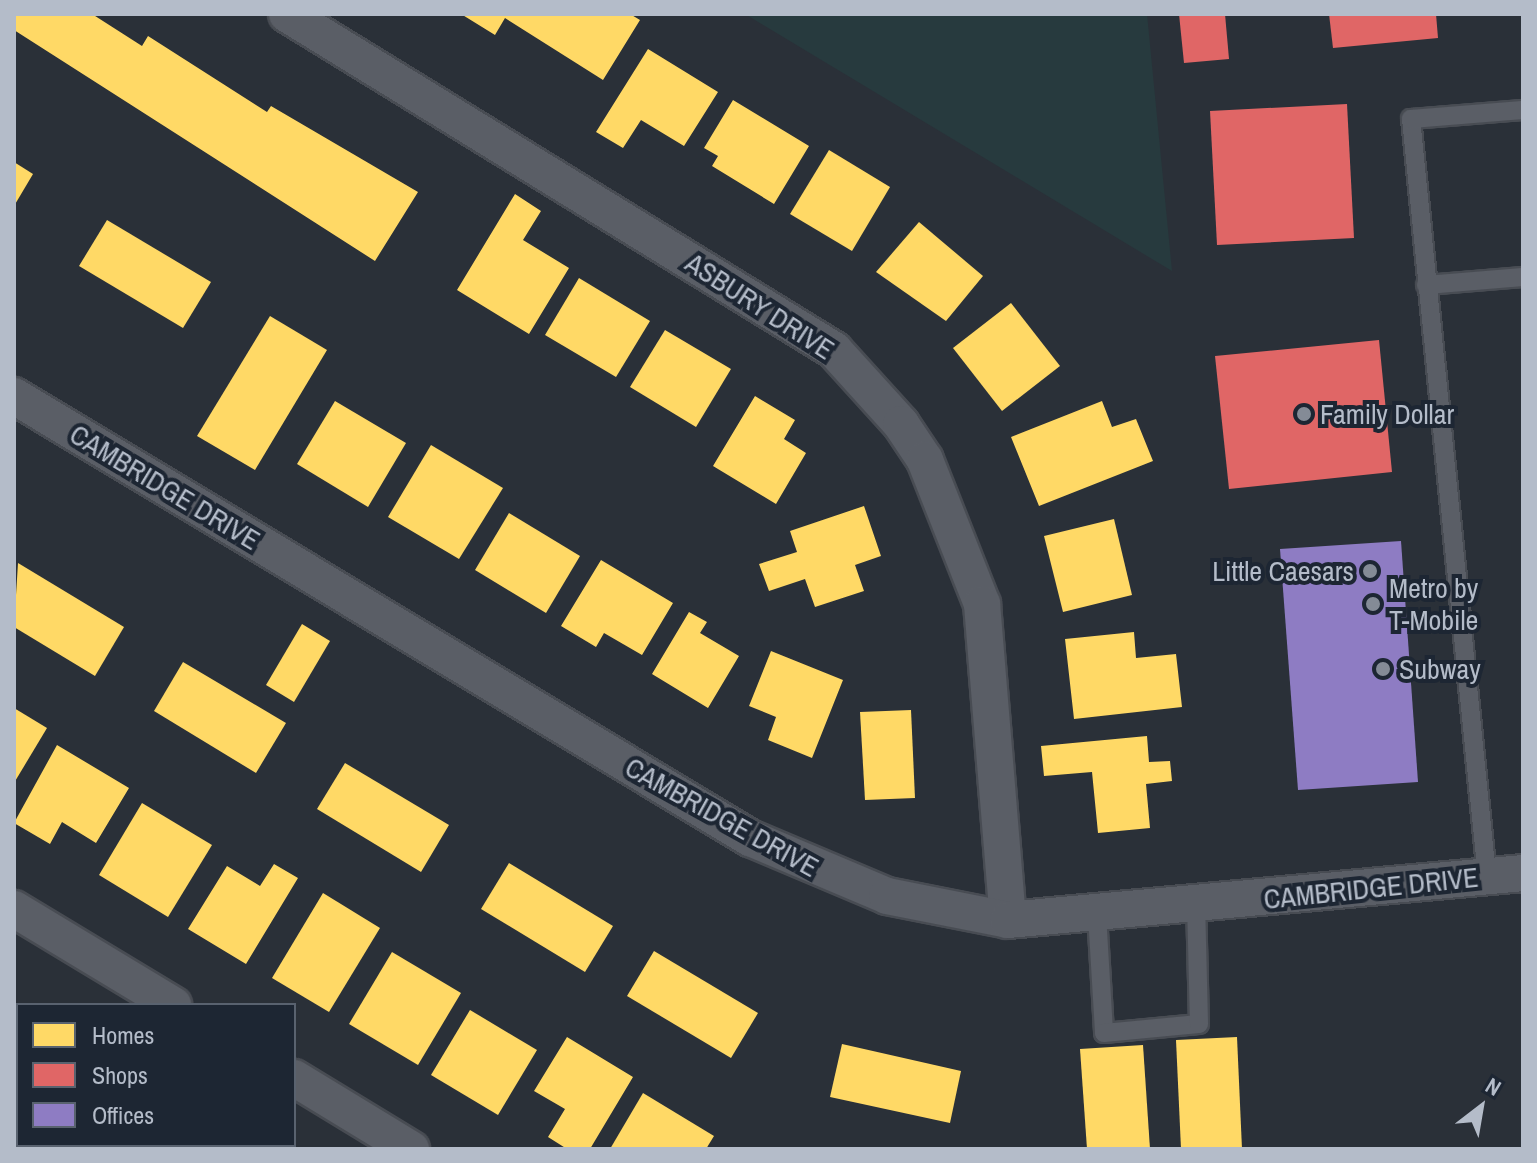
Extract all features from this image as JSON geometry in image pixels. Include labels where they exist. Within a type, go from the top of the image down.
[{"type":"street","name":"ASBURY DRIVE","points":[[287,14],[834,350],[901,424],[925,460],[982,604],[1008,920]]},
{"type":"street","name":"CAMBRIDGE DRIVE","points":[[14,396],[750,838],[887,896],[1008,920],[1523,873]]},
{"type":"street","points":[[14,909],[170,1003]]},
{"type":"street","points":[[296,1079],[411,1149]]},
{"type":"lane","points":[[1487,876],[1411,119],[1523,110]]},
{"type":"lane","points":[[1426,285],[1523,277]]},
{"type":"lane","points":[[1097,914],[1104,1033],[1199,1024],[1196,905]]},
{"type":"green space","points":[[745,14],[1147,14],[1172,271]]},
{"type":"building: Homes","points":[[14,14],[92,14],[142,46],[148,36],[267,112],[271,106],[418,192],[375,261],[14,30]]},
{"type":"building: Homes","points":[[461,14],[630,14],[640,20],[603,80],[505,18],[495,35]]},
{"type":"building: Homes","points":[[648,49],[718,92],[684,146],[641,120],[623,148],[596,132]]},
{"type":"building: Homes","points":[[733,100],[809,146],[774,204],[712,166],[718,156],[704,148]]},
{"type":"building: Homes","points":[[829,150],[890,187],[852,251],[790,214]]},
{"type":"building: Homes","points":[[14,162],[33,174],[14,206]]},
{"type":"building: Homes","points":[[515,194],[541,211],[523,240],[569,268],[529,334],[457,290]]},
{"type":"building: Homes","points":[[107,220],[211,282],[183,328],[79,266]]},
{"type":"building: Homes","points":[[919,222],[983,276],[946,321],[876,272]]},
{"type":"building: Homes","points":[[579,278],[650,321],[616,377],[545,335]]},
{"type":"building: Homes","points":[[1011,303],[1060,366],[1002,411],[953,348]]},
{"type":"building: Homes","points":[[270,316],[327,350],[255,470],[197,436]]},
{"type":"building: Homes","points":[[665,330],[731,369],[696,427],[630,387]]},
{"type":"building: Homes","points":[[755,396],[795,420],[784,439],[806,453],[776,504],[713,466]]},
{"type":"building: Homes","points":[[335,401],[406,443],[368,507],[297,464]]},
{"type":"building: Homes","points":[[1102,401],[1112,427],[1136,419],[1153,461],[1039,506],[1011,437]]},
{"type":"building: Homes","points":[[431,445],[503,488],[459,559],[388,517]]},
{"type":"building: Homes","points":[[864,506],[881,556],[855,565],[864,591],[815,607],[805,579],[769,591],[759,564],[797,552],[790,531]]},
{"type":"building: Homes","points":[[509,513],[580,556],[546,613],[475,570]]},
{"type":"building: Homes","points":[[1114,519],[1132,595],[1063,612],[1044,536]]},
{"type":"building: Homes","points":[[601,560],[673,603],[642,655],[604,633],[596,647],[561,626]]},
{"type":"building: Homes","points":[[18,563],[124,627],[95,676],[14,627]]},
{"type":"building: Homes","points":[[689,612],[707,622],[700,633],[739,656],[708,708],[652,674]]},
{"type":"building: Homes","points":[[302,624],[330,641],[294,702],[266,685]]},
{"type":"building: Homes","points":[[1134,632],[1136,658],[1176,654],[1182,707],[1074,719],[1065,639]]},
{"type":"building: Homes","points":[[771,651],[843,680],[812,758],[768,740],[776,717],[749,706]]},
{"type":"building: Homes","points":[[183,662],[286,723],[256,773],[154,711]]},
{"type":"building: Homes","points":[[14,708],[47,728],[14,783]]},
{"type":"building: Homes","points":[[911,710],[915,798],[865,800],[860,712]]},
{"type":"building: Homes","points":[[1147,736],[1149,762],[1170,761],[1172,781],[1146,784],[1150,828],[1098,833],[1092,772],[1044,776],[1041,746]]},
{"type":"building: Homes","points":[[57,745],[129,788],[96,843],[62,822],[50,844],[14,823]]},
{"type":"building: Homes","points":[[345,763],[449,825],[421,872],[317,809]]},
{"type":"building: Homes","points":[[142,803],[212,845],[168,917],[99,875]]},
{"type":"building: Homes","points":[[509,863],[613,926],[585,972],[481,909]]},
{"type":"building: Homes","points":[[274,864],[298,878],[246,964],[188,929],[227,866],[260,886]]},
{"type":"building: Homes","points":[[323,893],[380,928],[329,1012],[272,978]]},
{"type":"building: Homes","points":[[654,951],[758,1013],[731,1058],[627,996]]},
{"type":"building: Homes","points":[[392,952],[461,993],[418,1065],[349,1024]]},
{"type":"building: Homes","points":[[470,1010],[537,1050],[498,1115],[431,1075]]},
{"type":"building: Homes","points":[[567,1037],[633,1077],[590,1149],[567,1149],[548,1137],[565,1109],[534,1091]]},
{"type":"building: Homes","points":[[1237,1037],[1242,1149],[1181,1149],[1176,1040]]},
{"type":"building: Homes","points":[[842,1044],[961,1071],[950,1123],[830,1097]]},
{"type":"building: Homes","points":[[1143,1045],[1150,1149],[1087,1149],[1080,1049]]},
{"type":"building: Homes","points":[[16,1061],[16,1114],[14,1113]]},
{"type":"building: Homes","points":[[643,1093],[714,1136],[706,1149],[610,1149]]},
{"type":"building: Homes","points":[[161,1147],[204,1147],[160,1149]]},
{"type":"building: Shops","points":[[1179,14],[1225,14],[1229,59],[1184,63]]},
{"type":"building: Shops","points":[[1329,14],[1436,14],[1438,38],[1333,48]]},
{"type":"building: Shops","points":[[1347,104],[1354,238],[1217,245],[1210,111]]},
{"type":"building: Shops","name":"Family Dollar","points":[[1379,340],[1392,472],[1229,489],[1215,356]]},
{"type":"building: Offices","points":[[1401,541],[1418,782],[1298,790],[1280,549]]},
{"type":"place","name":"Family Dollar","points":[[1304,414]]},
{"type":"place","name":"Little Caesars","points":[[1370,571]]},
{"type":"place","name":"Metro by T-Mobile","points":[[1373,604]]},
{"type":"place","name":"Subway","points":[[1383,669]]}]
